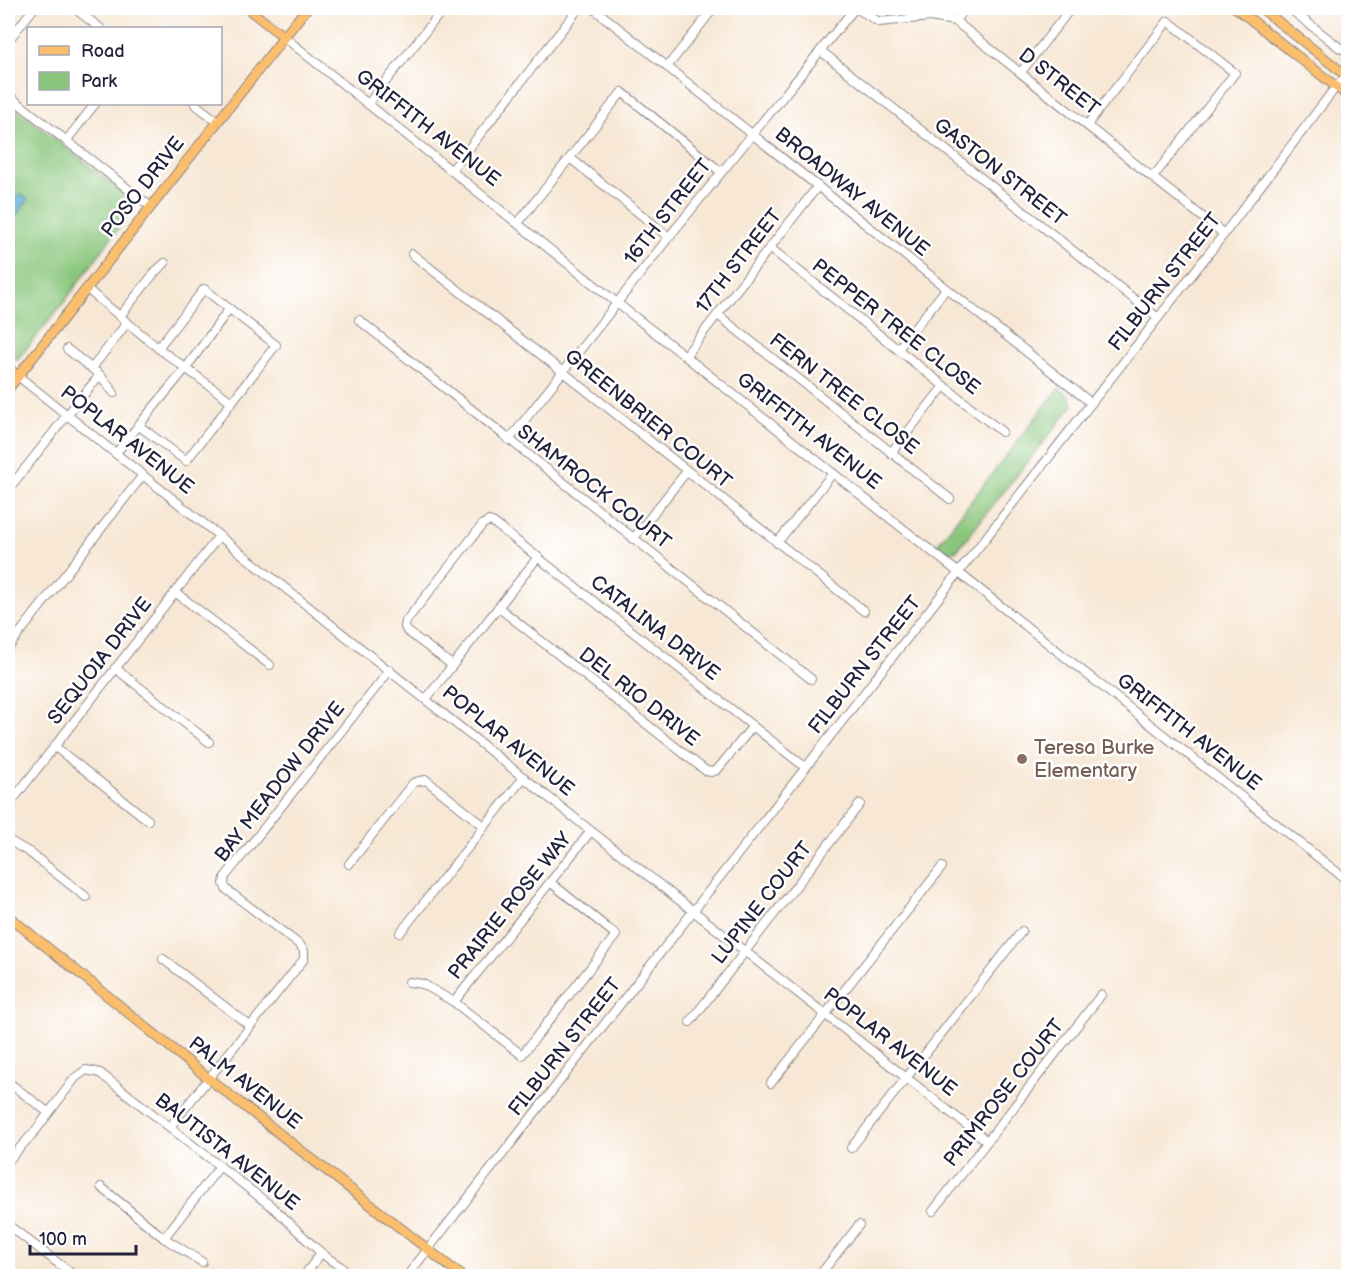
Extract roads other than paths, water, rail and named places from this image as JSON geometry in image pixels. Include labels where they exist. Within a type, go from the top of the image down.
[{"type":"main road","name":"GRIFFITH AVENUE","points":[[247,8],[284,37]]},
{"type":"main road","name":"POSO DRIVE","points":[[8,389],[308,8]]},
{"type":"main road","points":[[1236,8],[1348,96]]},
{"type":"main road","points":[[1261,8],[1348,75]]},
{"type":"main road","name":"POPLAR AVENUE","points":[[8,369],[18,376]]},
{"type":"main road","name":"PALM AVENUE","points":[[8,916],[208,1078],[462,1276]]},
{"type":"street","points":[[8,41],[34,8]]},
{"type":"street","points":[[74,8],[99,27]]},
{"type":"street","points":[[368,104],[444,8]]},
{"type":"street","points":[[452,170],[579,8]]},
{"type":"street","name":"BROADWAY AVENUE","points":[[593,8],[1092,403]]},
{"type":"street","points":[[667,67],[714,8]]},
{"type":"street","points":[[855,8],[879,22],[930,17],[955,21],[965,8]]},
{"type":"street","name":"16TH STREET","points":[[509,440],[721,172],[855,8]]},
{"type":"street","points":[[1021,72],[1071,8]]},
{"type":"street","points":[[1293,9],[1340,48],[1348,51]]},
{"type":"street","name":"D STREET","points":[[955,21],[1224,234]]},
{"type":"street","points":[[1087,125],[1168,21],[1235,73],[1153,177]]},
{"type":"street","name":"GRIFFITH AVENUE","points":[[284,37],[1348,881]]},
{"type":"street","name":"GASTON STREET","points":[[821,51],[1158,318]]},
{"type":"street","name":"FILBURN STREET","points":[[407,1276],[1092,403],[1336,87],[1348,75]]},
{"type":"street","points":[[518,223],[622,92],[721,172]]},
{"type":"street","points":[[8,95],[151,207]]},
{"type":"street","points":[[66,141],[94,105]]},
{"type":"street","points":[[196,105],[218,122]]},
{"type":"street","points":[[570,158],[669,237]]},
{"type":"street","name":"17TH STREET","points":[[685,356],[818,186]]},
{"type":"street","name":"PEPPER TREE CLOSE","points":[[770,248],[1002,432]]},
{"type":"street","name":"GREENBRIER COURT","points":[[412,254],[864,611]]},
{"type":"street","points":[[120,316],[165,263]]},
{"type":"street","points":[[87,289],[158,348],[232,402]]},
{"type":"street","points":[[138,425],[186,461],[276,345],[204,289],[158,348]]},
{"type":"street","points":[[898,349],[946,289]]},
{"type":"street","points":[[116,453],[186,368],[229,309]]},
{"type":"street","name":"FERN TREE CLOSE","points":[[718,315],[950,499]]},
{"type":"street","name":"SHAMROCK COURT","points":[[359,320],[811,679]]},
{"type":"street","points":[[92,368],[128,323]]},
{"type":"street","points":[[67,350],[100,375],[114,393]]},
{"type":"street","points":[[8,490],[100,375]]},
{"type":"street","name":"POPLAR AVENUE","points":[[18,376],[591,831],[987,1141]]},
{"type":"street","points":[[891,453],[944,386]]},
{"type":"street","points":[[633,539],[687,471]]},
{"type":"street","points":[[777,543],[832,473]]},
{"type":"street","points":[[8,648],[143,475]]},
{"type":"street","name":"CATALINA DRIVE","points":[[452,665],[407,631],[406,621],[483,524],[489,521],[805,767]]},
{"type":"street","name":"SEQUOIA DRIVE","points":[[8,806],[219,536]]},
{"type":"street","points":[[426,699],[538,557]]},
{"type":"street","points":[[175,592],[270,666]]},
{"type":"street","name":"DEL RIO DRIVE","points":[[498,608],[706,771],[717,770],[753,726]]},
{"type":"street","points":[[115,668],[209,742]]},
{"type":"street","name":"BAY MEADOW DRIVE","points":[[170,1127],[304,958],[304,951],[300,945],[226,889],[225,876],[390,670]]},
{"type":"street","points":[[54,746],[148,820]]},
{"type":"street","points":[[400,933],[524,777]]},
{"type":"street","points":[[349,864],[413,783],[419,780],[426,780],[483,826]]},
{"type":"street","name":"LUPINE COURT","points":[[690,1022],[860,804]]},
{"type":"street","name":"PRAIRIE ROSE WAY","points":[[454,1002],[591,831]]},
{"type":"street","points":[[8,840],[29,852],[86,897]]},
{"type":"street","points":[[771,1083],[942,867]]},
{"type":"street","points":[[409,982],[423,984],[454,1002],[522,1055],[616,935],[550,882]]},
{"type":"street","points":[[851,1148],[1022,931]]},
{"type":"street","points":[[163,959],[250,1026]]},
{"type":"street","name":"PRIMROSE COURT","points":[[933,1211],[1101,995]]},
{"type":"street","name":"BAUTISTA AVENUE","points":[[49,1113],[75,1078],[86,1070],[100,1073],[284,1217],[321,1253],[343,1268]]},
{"type":"street","points":[[8,1161],[49,1113],[9,1083]]},
{"type":"street","points":[[164,1238],[220,1166]]},
{"type":"street","points":[[101,1187],[164,1238],[202,1262]]},
{"type":"street","points":[[8,1225],[75,1276]]},
{"type":"street","points":[[819,1276],[859,1225]]},
{"type":"street","points":[[304,1276],[321,1253]]},
{"type":"water","points":[[20,193],[28,200],[12,221],[8,218],[8,200],[12,203]]},
{"type":"place","name":"Teresa Burke Elementary","points":[[1022,759]]}]
